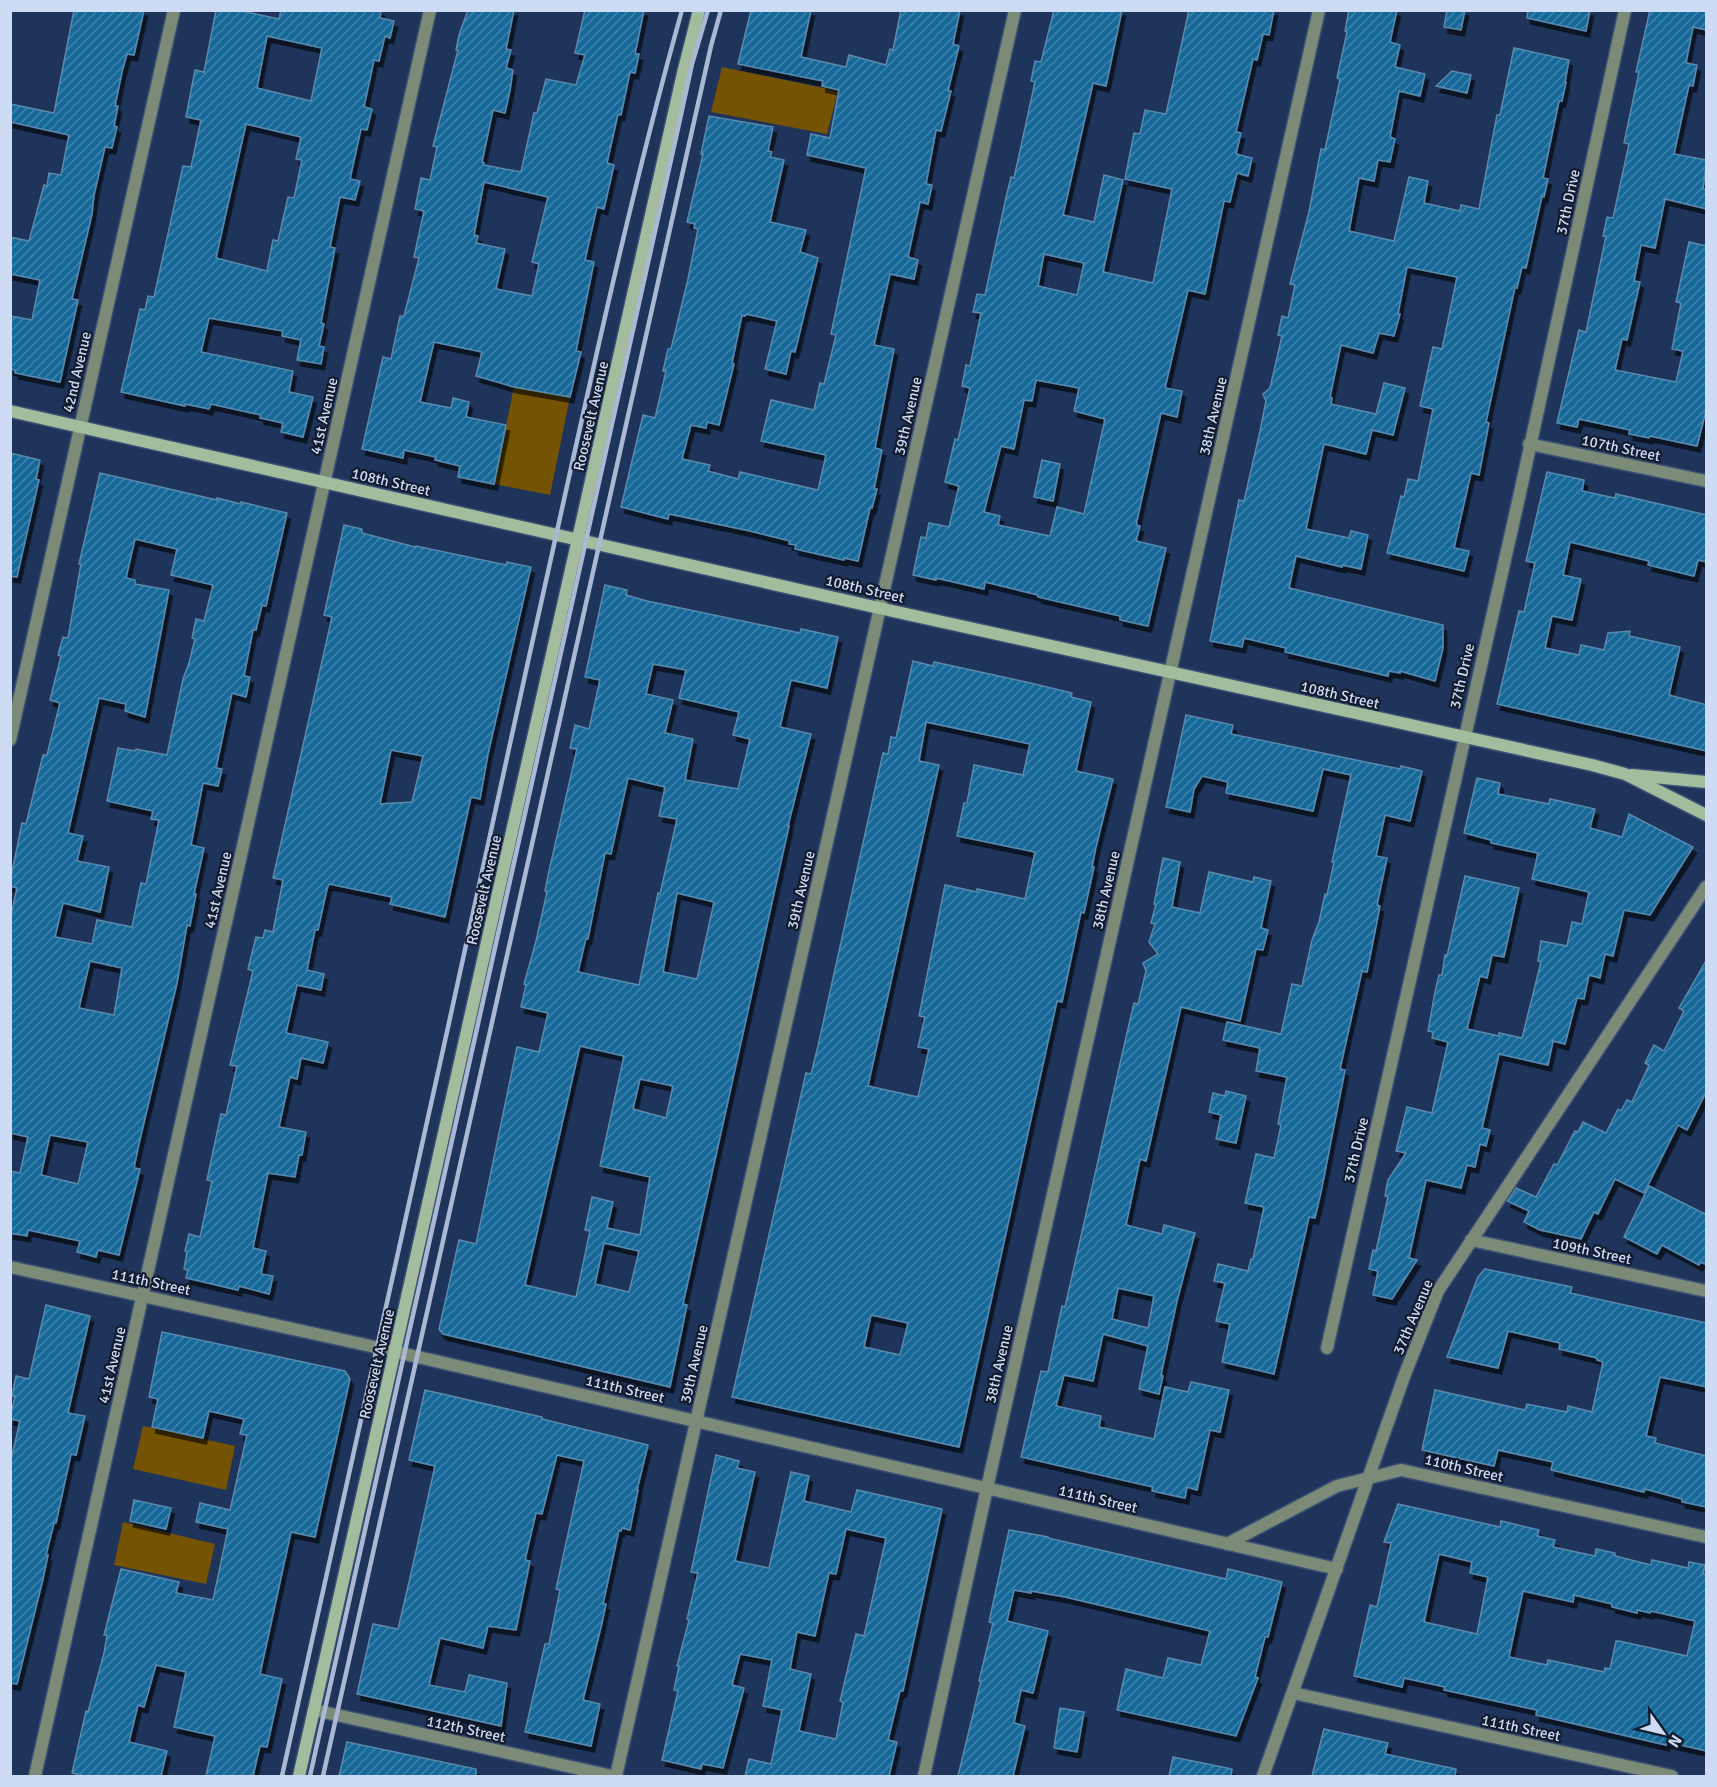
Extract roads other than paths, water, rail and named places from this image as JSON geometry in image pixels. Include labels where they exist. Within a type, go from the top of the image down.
[{"type":"main road","name":"Roosevelt Avenue","points":[[298,1776],[396,1351],[680,85],[699,10]]},
{"type":"main road","name":"108th Street","points":[[10,411],[879,608],[1592,765],[1625,774],[1707,814]]},
{"type":"main road","points":[[1625,774],[1707,782]]},
{"type":"street","name":"42nd Avenue","points":[[10,740],[174,10]]},
{"type":"street","name":"41st Avenue","points":[[35,1776],[430,10]]},
{"type":"street","name":"39th Avenue","points":[[614,1776],[697,1421],[1015,10]]},
{"type":"street","name":"38th Avenue","points":[[924,1776],[1319,10]]},
{"type":"street","name":"37th Drive","points":[[1327,1348],[1518,502],[1625,10]]},
{"type":"street","name":"107th Street","points":[[1529,444],[1707,481]]},
{"type":"street","name":"37th Avenue","points":[[1263,1776],[1424,1324],[1438,1291],[1707,887]]},
{"type":"street","name":"109th Street","points":[[1471,1240],[1707,1291]]},
{"type":"street","name":"111th Street","points":[[10,1267],[396,1351],[1336,1569]]},
{"type":"street","name":"110th Street","points":[[1227,1544],[1337,1486],[1401,1470],[1707,1537]]},
{"type":"street","name":"111th Street","points":[[1293,1693],[1672,1776]]},
{"type":"street","name":"112th Street","points":[[314,1710],[614,1776]]},
{"type":"railway","points":[[282,1776],[602,328],[640,169],[682,10]]},
{"type":"railway","points":[[310,1776],[692,64],[708,10]]},
{"type":"railway","points":[[323,1776],[711,46],[721,10]]}]
